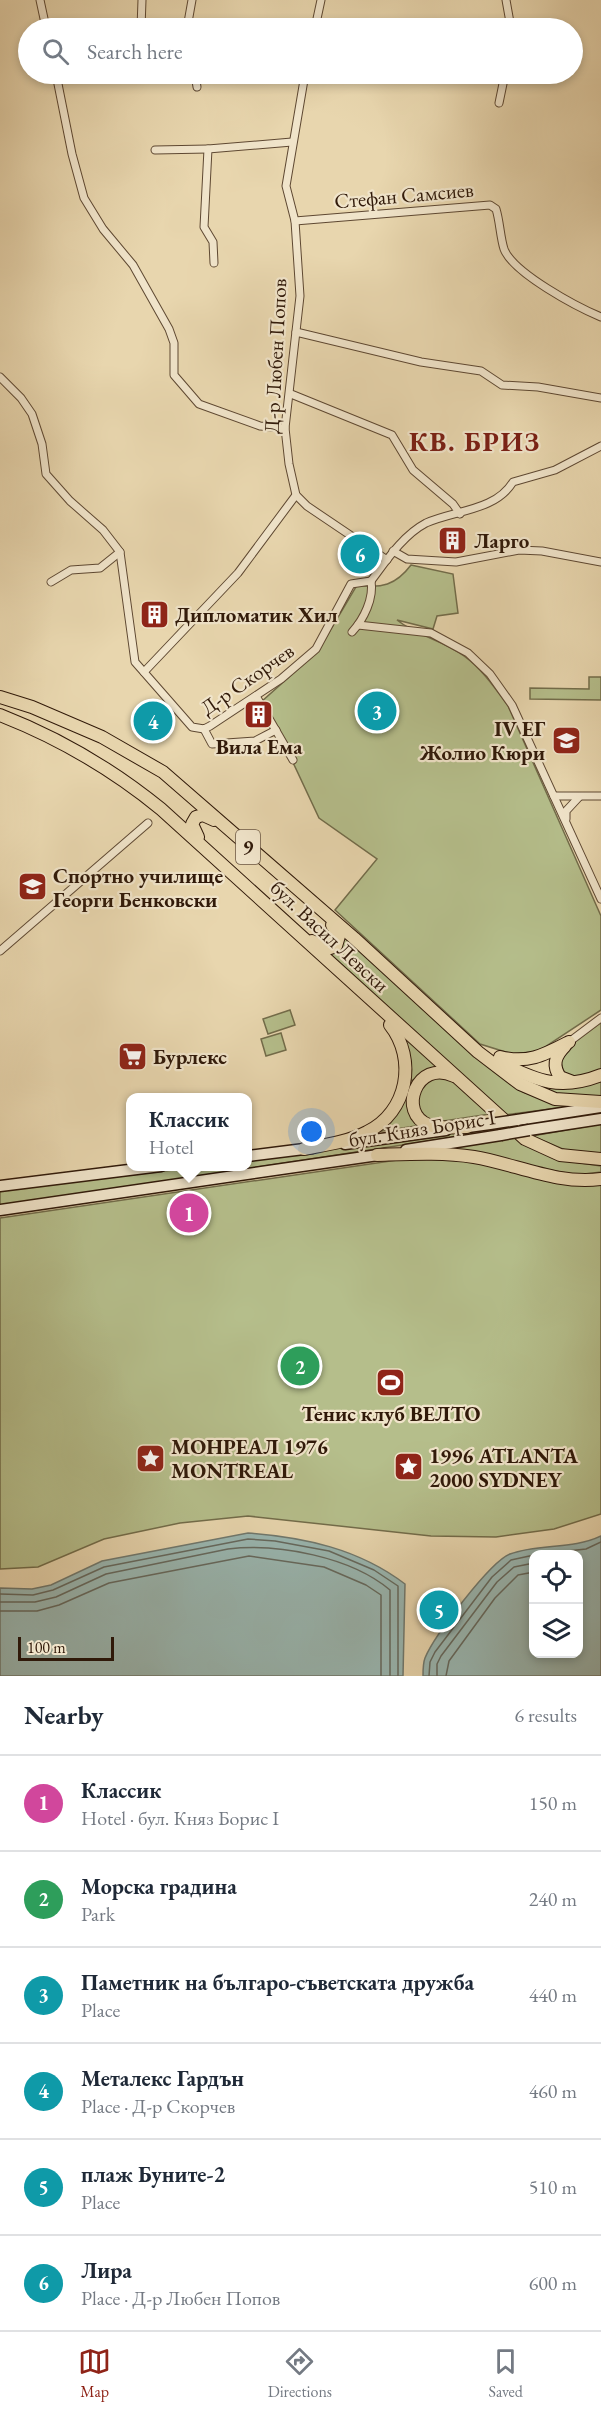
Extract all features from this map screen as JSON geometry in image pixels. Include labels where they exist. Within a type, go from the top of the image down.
[{"type":"highway","name":"бул. Васил Левски","points":[[0,697],[78,726],[163,772],[478,1052],[520,1084],[540,1095],[575,1102],[601,1102]]},
{"type":"highway","name":"бул. Васил Левски","points":[[0,715],[70,746],[118,776],[208,850],[372,1003],[525,1138],[547,1151],[577,1158],[601,1159]]},
{"type":"highway","points":[[208,850],[193,830],[193,821],[203,815],[223,825]]},
{"type":"highway","points":[[295,931],[325,948],[336,946],[339,940],[338,933],[317,908]]},
{"type":"highway","points":[[304,1149],[367,1132],[387,1118],[399,1101],[405,1080],[403,1050],[395,1032],[372,1003]]},
{"type":"highway","points":[[467,1042],[496,1056],[521,1061],[541,1057],[569,1042]]},
{"type":"highway","points":[[569,1042],[558,1054],[555,1065],[560,1077],[574,1082]]},
{"type":"highway","points":[[478,1052],[534,1079],[550,1083],[574,1082],[601,1075]]},
{"type":"highway","points":[[454,1077],[439,1073],[423,1078],[414,1093],[414,1107],[417,1115],[428,1125],[467,1127]]},
{"type":"highway","points":[[377,1155],[450,1154],[497,1162],[570,1180],[601,1179]]},
{"type":"highway","points":[[577,1158],[601,1164]]},
{"type":"main road","name":"бул. Княз Борис I","points":[[252,1156],[601,1107]]},
{"type":"main road","name":"бул. Княз Борис I","points":[[0,1210],[377,1155],[601,1119]]},
{"type":"main road","points":[[0,1186],[126,1171]]},
{"type":"street","points":[[40,0],[44,18]]},
{"type":"street","points":[[141,18],[142,0]]},
{"type":"street","points":[[189,18],[192,0]]},
{"type":"street","points":[[317,18],[321,0]]},
{"type":"street","points":[[506,0],[509,18]]},
{"type":"street","points":[[58,84],[84,198],[103,229],[134,265],[169,329],[174,343],[174,375],[199,404],[260,426],[285,428]]},
{"type":"street","name":"Д-р Любен Попов","points":[[296,495],[289,464],[285,428],[291,394],[300,296],[295,221],[286,186],[303,84]]},
{"type":"street","points":[[499,102],[503,84]]},
{"type":"street","points":[[155,150],[208,149],[292,142]]},
{"type":"street","points":[[208,149],[204,227],[213,242],[214,263]]},
{"type":"street","name":"Стефан Самсиев","points":[[295,221],[490,205],[496,209],[504,249],[511,262],[525,274],[581,309],[601,317]]},
{"type":"street","points":[[296,332],[421,362],[481,371],[502,385],[538,387],[601,399]]},
{"type":"street","points":[[0,377],[21,398],[32,414],[42,444],[46,474],[70,501],[103,530],[120,552],[100,567],[71,570],[51,582]]},
{"type":"street","points":[[291,394],[392,435],[413,470],[453,504],[460,514]]},
{"type":"street","points":[[352,632],[370,600],[371,581],[393,551],[426,523],[460,514],[506,494],[513,482],[555,470],[601,446]]},
{"type":"street","points":[[144,672],[238,573],[296,495],[307,506],[387,560]]},
{"type":"street","points":[[393,551],[407,559],[423,561],[456,562],[519,550],[560,553],[601,562]]},
{"type":"street","name":"Д-р Скорчев","points":[[120,552],[135,662],[192,727],[204,729],[256,696],[316,650],[351,584],[371,581]]},
{"type":"street","points":[[358,625],[431,633],[474,657],[490,674],[512,705],[601,899]]},
{"type":"street","points":[[256,696],[293,760]]},
{"type":"street","points":[[204,729],[212,744],[255,741],[276,730]]},
{"type":"street","points":[[554,796],[601,796]]},
{"type":"street","points":[[566,822],[566,811],[581,796]]},
{"type":"street","points":[[0,951],[148,823]]},
{"type":"street","points":[[569,1042],[601,1018]]},
{"type":"green space","points":[[411,565],[453,574],[458,613],[437,616],[433,629],[397,620],[471,661],[508,706],[601,916],[601,1010],[539,1051],[512,1054],[480,1044],[335,910],[377,859],[319,818],[289,754],[260,703],[318,651],[357,585],[387,584],[400,577]]},
{"type":"green space","points":[[589,677],[601,677],[601,700],[530,699],[530,688],[589,689]]},
{"type":"green space","points":[[343,933],[523,1092],[566,1107],[505,1115],[326,953]]},
{"type":"green space","points":[[290,1010],[295,1025],[268,1034],[263,1019]]},
{"type":"green space","points":[[601,1022],[601,1072],[576,1079],[562,1072],[559,1060],[576,1041]]},
{"type":"green space","points":[[401,1032],[439,1067],[411,1081]]},
{"type":"green space","points":[[281,1033],[286,1050],[266,1056],[261,1039]]},
{"type":"green space","points":[[449,1077],[490,1114],[437,1122],[424,1117],[416,1102],[424,1080]]},
{"type":"green space","points":[[521,1077],[601,1079],[601,1099],[563,1097]]},
{"type":"green space","points":[[407,1088],[412,1089],[422,1125],[376,1132]]},
{"type":"green space","points":[[601,1111],[601,1115],[252,1168],[252,1160]]},
{"type":"green space","points":[[601,1124],[601,1154],[570,1152],[532,1136]]},
{"type":"green space","points":[[518,1137],[567,1161],[601,1166],[601,1172],[577,1175],[437,1149]]},
{"type":"green space","points":[[404,1159],[460,1160],[601,1183],[601,1514],[554,1529],[496,1537],[431,1536],[248,1516],[180,1523],[104,1539],[38,1567],[0,1569],[0,1218]]},
{"type":"green space","points":[[164,1171],[231,1171],[0,1206],[0,1190]]},
{"type":"water","points":[[248,1533],[290,1538],[330,1547],[369,1562],[405,1584],[403,1676],[0,1676],[0,1588],[32,1589],[51,1585],[102,1561]]},
{"type":"water","points":[[601,1536],[601,1676],[423,1676],[425,1658],[439,1634],[463,1601],[501,1560],[521,1551],[579,1543]]},
{"type":"place","name":"Ларго","points":[[453,540]]},
{"type":"place","name":"Лира","points":[[360,554]]},
{"type":"place","name":"Дипломатик Хил","points":[[154,614]]},
{"type":"place","name":"Паметник на българо-съветската дружба","points":[[377,711]]},
{"type":"place","name":"Вила Ема","points":[[259,715]]},
{"type":"place","name":"Металекс Гардън","points":[[153,721]]},
{"type":"place","name":"IV ЕГ Жолио Кюри","points":[[566,740]]},
{"type":"place","name":"Спортно училище Георги Бенковски","points":[[32,887]]},
{"type":"place","name":"Бурлекс","points":[[132,1056]]},
{"type":"place","name":"Классик","points":[[189,1213]]},
{"type":"place","name":"Морска градина","points":[[300,1366]]},
{"type":"place","name":"Тенис клуб ВЕЛТО","points":[[391,1382]]},
{"type":"place","name":"МОНРЕАЛ 1976 MONTREAL","points":[[150,1458]]},
{"type":"place","name":"1996 ATLANTA 2000 SYDNEY","points":[[408,1467]]},
{"type":"place","name":"плаж Буните-2","points":[[439,1610]]},
{"type":"district","name":"КВ. БРИЗ","points":[[475,441]]}]
